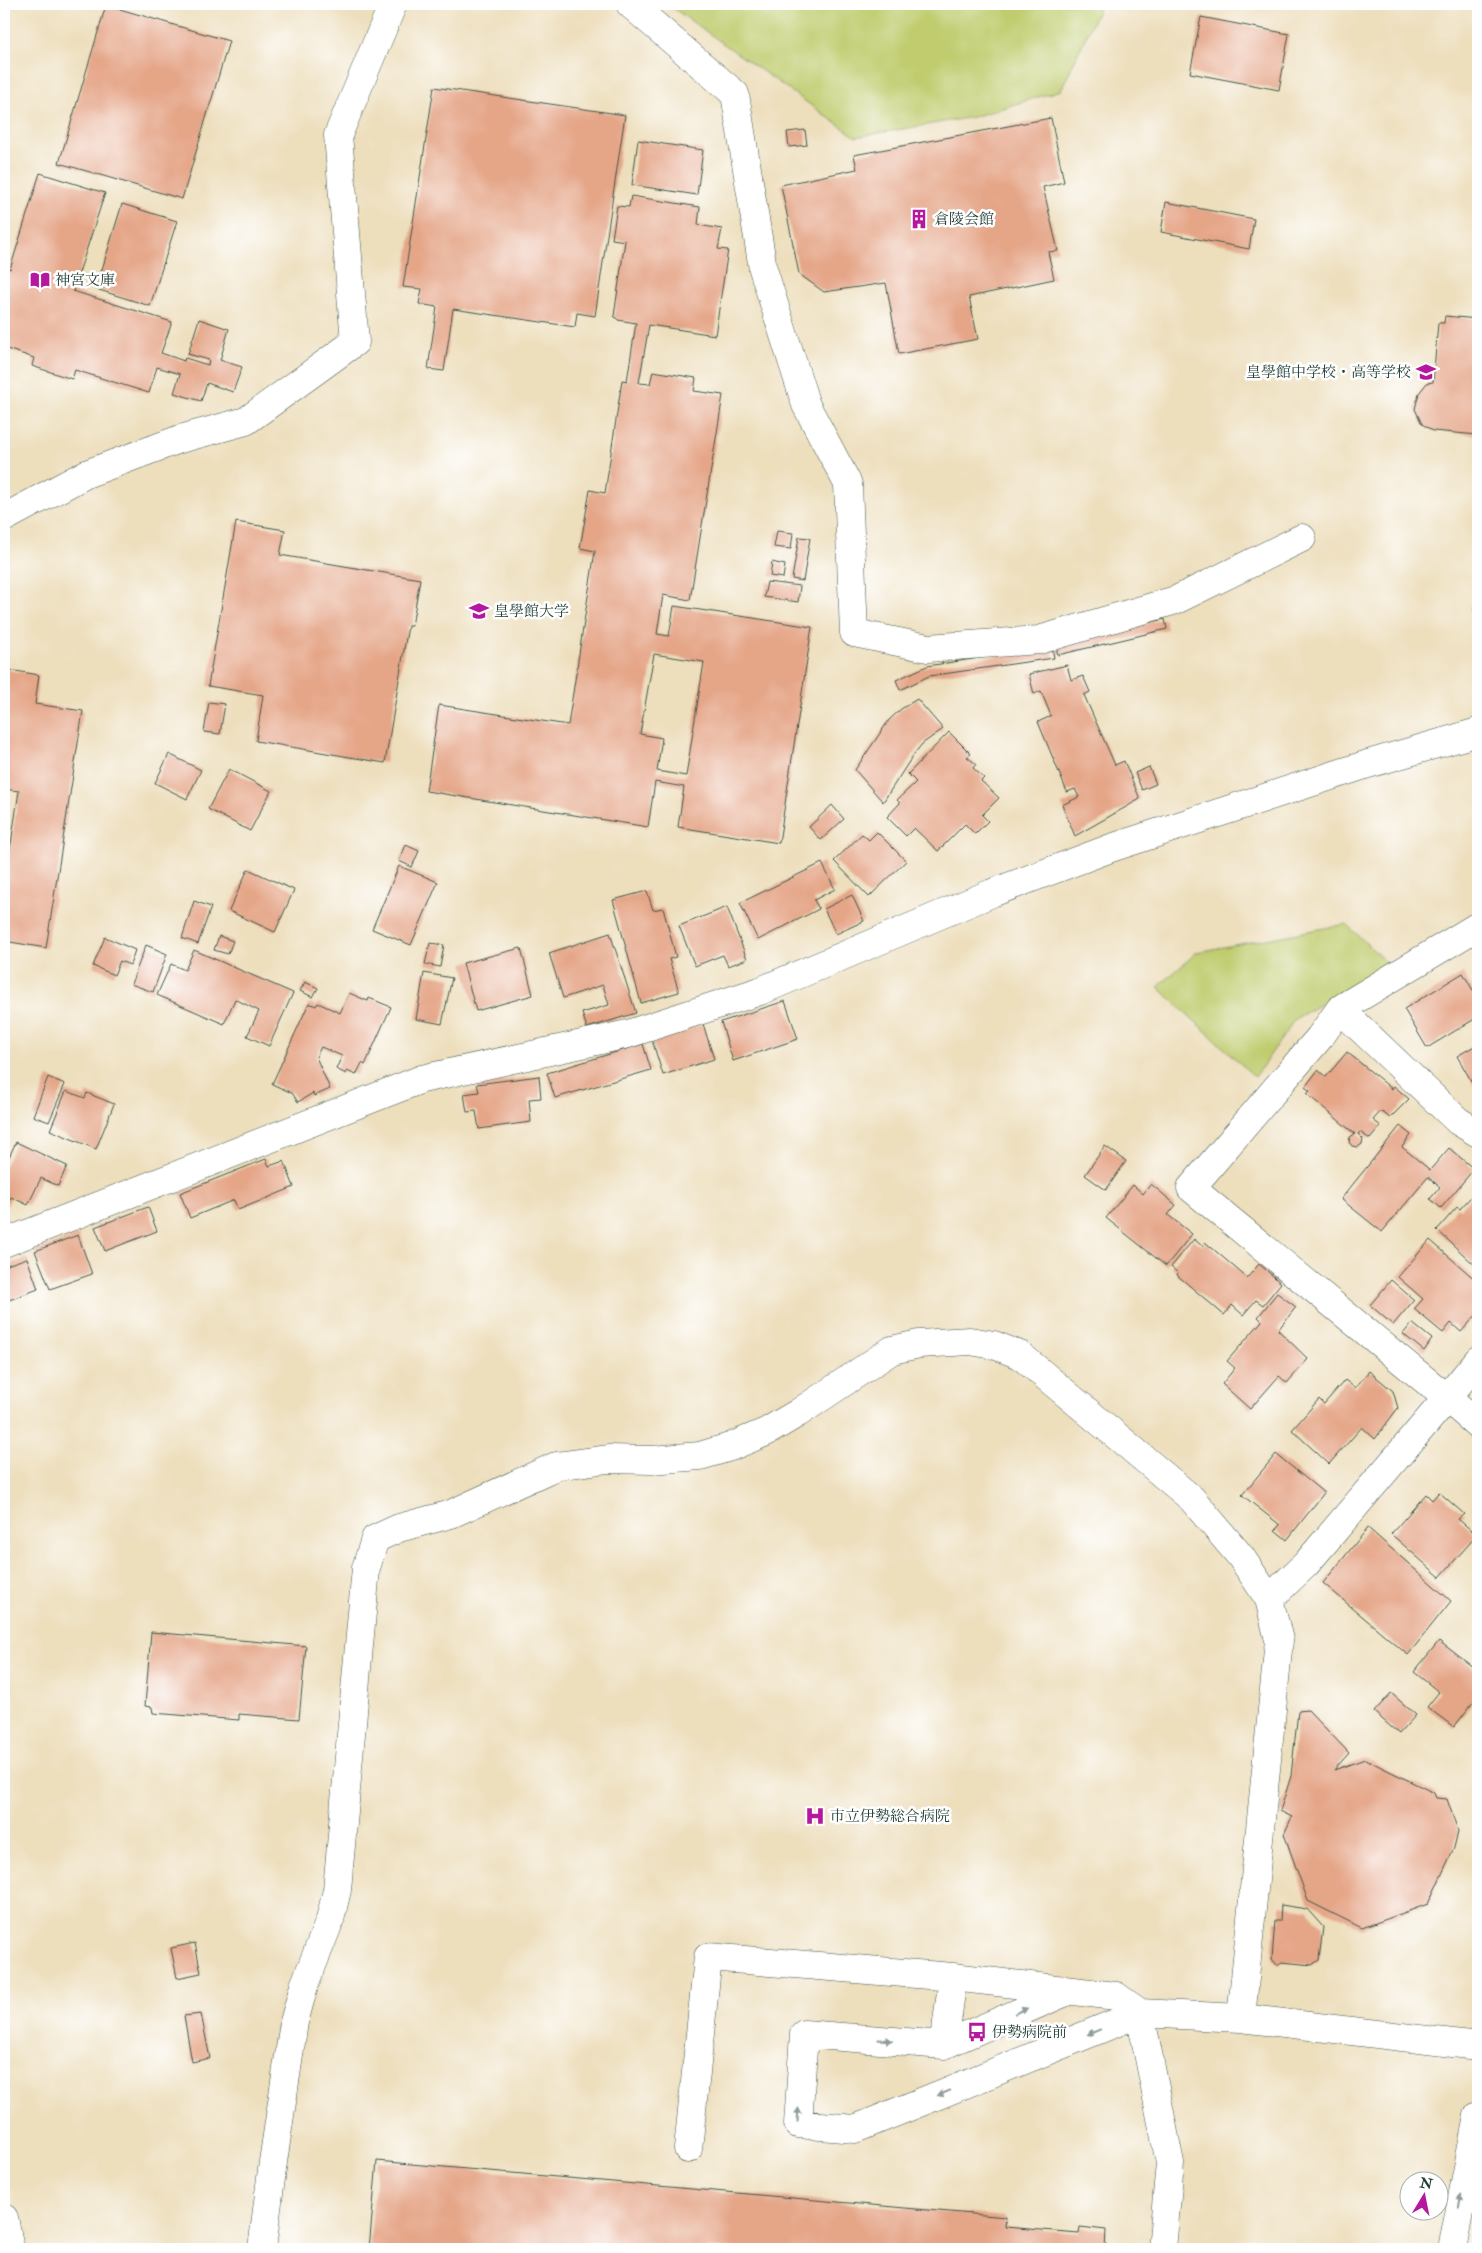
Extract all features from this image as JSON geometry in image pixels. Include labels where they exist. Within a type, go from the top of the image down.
[{"type":"main road","points":[[4,518],[86,474],[180,439],[246,421],[355,342],[338,135],[393,4]]},
{"type":"main road","points":[[630,4],[735,94],[763,269],[806,405],[848,484],[854,633],[928,648],[1039,640],[1176,600],[1302,538]]},
{"type":"main road","points":[[4,1243],[422,1079],[628,1034],[732,1000],[992,893],[1111,848],[1368,764],[1478,732]]},
{"type":"main road","points":[[1478,926],[1340,1009],[1320,1037],[1191,1188],[1478,1425]]},
{"type":"main road","points":[[1340,1009],[1458,1122],[1478,1133]]},
{"type":"main road","points":[[262,2249],[294,2022],[304,1986],[330,1920],[337,1890],[366,1568],[375,1539],[399,1528],[451,1514],[556,1466],[608,1459],[651,1460],[700,1456],[730,1447],[766,1432],[798,1413],[892,1350],[919,1344],[970,1342],[994,1344],[1020,1356],[1043,1372],[1192,1499],[1241,1557],[1269,1599],[1279,1640],[1241,2018]]},
{"type":"main road","points":[[1269,1599],[1306,1564],[1478,1360]]},
{"type":"main road","points":[[688,2149],[708,1957],[953,1977],[1066,1992],[1116,1996],[1140,2013],[1170,2163],[1162,2249]]},
{"type":"main road","points":[[944,2045],[953,1977]]},
{"type":"main road","points":[[1066,1992],[944,2045],[804,2034],[798,2124],[855,2129],[1140,2013],[1241,2018],[1478,2046]]},
{"type":"main road","points":[[1452,2249],[1478,2116]]},
{"type":"main road","points":[[4,2218],[10,2249]]},
{"type":"green space","points":[[667,4],[1101,4],[1061,90],[973,117],[856,137]]},
{"type":"green space","points":[[1346,924],[1388,964],[1295,1019],[1255,1077],[1158,987],[1197,952]]},
{"type":"building","points":[[106,5],[229,41],[182,199],[59,163]]},
{"type":"building","points":[[1201,17],[1289,34],[1279,90],[1190,73]]},
{"type":"building","points":[[434,87],[625,115],[595,316],[577,313],[575,327],[453,309],[444,371],[428,369],[437,307],[419,304],[422,289],[403,287]]},
{"type":"building","name":"倉陵会館","points":[[1051,118],[1064,182],[1043,187],[1058,251],[1048,252],[1054,279],[969,297],[978,339],[899,354],[886,283],[824,292],[799,274],[781,185],[857,169],[854,155]]},
{"type":"building","points":[[805,130],[807,145],[789,147],[787,132]]},
{"type":"building","points":[[638,140],[703,150],[697,195],[632,185]]},
{"type":"building","name":"神宮文庫","points":[[40,173],[105,193],[73,291],[172,322],[161,353],[184,361],[185,358],[208,365],[209,360],[188,354],[199,319],[229,329],[220,360],[242,367],[233,392],[207,383],[201,401],[174,393],[180,374],[157,367],[149,393],[75,370],[72,379],[32,366],[34,358],[4,348],[4,267],[10,269]]},
{"type":"building","points":[[631,196],[700,207],[698,225],[722,229],[718,249],[728,250],[715,335],[649,325],[639,383],[650,384],[653,371],[696,378],[694,391],[723,395],[690,600],[663,595],[657,634],[669,636],[674,606],[812,627],[779,843],[678,827],[684,787],[655,782],[648,827],[426,791],[439,705],[568,725],[595,551],[580,548],[590,490],[605,493],[622,380],[627,381],[636,323],[618,320],[614,316],[625,241],[612,239],[617,206],[629,207]],"holes":[[[654,654],[704,662],[686,776],[657,771],[662,738],[640,734]]]},
{"type":"building","points":[[1166,202],[1254,219],[1249,249],[1161,232]]},
{"type":"building","points":[[122,204],[177,221],[150,306],[96,289]]},
{"type":"building","points":[[1445,316],[1478,319],[1478,435],[1433,431],[1422,424],[1415,409],[1419,393],[1427,383],[1433,382],[1438,323],[1444,323]]},
{"type":"building","points":[[236,522],[285,530],[280,555],[420,579],[412,626],[408,626],[385,763],[256,741],[263,695],[208,686]]},
{"type":"building","points":[[777,531],[793,533],[791,549],[774,547]]},
{"type":"building","points":[[799,537],[810,538],[803,581],[792,579]]},
{"type":"building","points":[[772,562],[785,565],[783,578],[770,576]]},
{"type":"building","points":[[1478,567],[1478,613],[1474,612]]},
{"type":"building","points":[[767,582],[800,586],[798,602],[764,597]]},
{"type":"building","points":[[1165,619],[1167,629],[1058,655],[1055,644]]},
{"type":"building","points":[[1052,647],[1054,658],[929,676],[900,690],[896,680],[927,666]]},
{"type":"building","points":[[1067,665],[1071,680],[1083,676],[1090,692],[1084,695],[1115,765],[1124,761],[1140,799],[1075,836],[1062,805],[1079,797],[1075,789],[1067,792],[1038,722],[1051,716],[1041,691],[1034,694],[1029,674]]},
{"type":"building","points":[[4,669],[39,675],[35,704],[83,711],[46,948],[4,941],[4,889],[19,791],[4,789]]},
{"type":"building","points":[[917,699],[943,729],[922,744],[883,802],[855,770],[889,720],[901,709]]},
{"type":"building","points":[[209,702],[225,704],[220,734],[204,732]]},
{"type":"building","points":[[949,732],[971,754],[967,757],[976,764],[973,768],[984,778],[981,781],[999,798],[982,815],[988,821],[975,834],[965,824],[938,851],[914,828],[906,836],[887,817],[900,803],[897,800],[916,782],[908,774]]},
{"type":"building","points":[[169,754],[201,770],[187,799],[155,783]]},
{"type":"building","points":[[1149,767],[1156,784],[1142,790],[1135,773]]},
{"type":"building","points":[[229,769],[271,791],[250,831],[208,809]]},
{"type":"building","points":[[832,805],[844,819],[821,840],[809,827]]},
{"type":"building","points":[[877,832],[906,861],[869,897],[834,861],[862,834],[869,840]]},
{"type":"building","points":[[406,845],[419,851],[412,867],[399,861]]},
{"type":"building","points":[[822,863],[835,889],[814,900],[819,909],[758,940],[740,903]]},
{"type":"building","points":[[399,866],[438,882],[411,945],[372,929]]},
{"type":"building","points":[[248,869],[294,890],[275,932],[229,911]]},
{"type":"building","points":[[647,891],[653,910],[663,908],[676,957],[669,959],[679,992],[641,1003],[613,900]]},
{"type":"building","points":[[852,895],[864,921],[836,934],[824,909]]},
{"type":"building","points":[[194,901],[211,907],[198,944],[182,938]]},
{"type":"building","points":[[727,907],[747,959],[728,966],[723,955],[695,966],[679,926]]},
{"type":"building","points":[[610,933],[636,1013],[587,1028],[582,1013],[609,1005],[603,985],[563,998],[549,953]]},
{"type":"building","points":[[219,936],[233,941],[228,954],[214,950]]},
{"type":"building","points":[[105,937],[135,950],[130,965],[120,961],[114,975],[93,966]]},
{"type":"building","points":[[430,943],[444,945],[440,967],[425,964]]},
{"type":"building","points":[[146,945],[167,954],[153,992],[131,984]]},
{"type":"building","points":[[521,948],[533,995],[476,1011],[463,963]]},
{"type":"building","points":[[194,950],[293,993],[269,1046],[247,1036],[259,1011],[235,999],[224,1024],[157,995],[171,964],[185,970]]},
{"type":"building","points":[[424,973],[452,978],[442,1024],[416,1019]]},
{"type":"building","points":[[1463,973],[1478,999],[1478,1017],[1427,1048],[1404,1009]]},
{"type":"building","points":[[305,982],[318,988],[313,997],[300,991]]},
{"type":"building","points":[[349,993],[368,1001],[369,998],[391,1007],[365,1065],[362,1063],[356,1075],[347,1071],[346,1074],[336,1069],[342,1056],[321,1047],[316,1057],[330,1089],[314,1096],[313,1093],[298,1102],[292,1093],[272,1084],[309,1003],[316,1006],[318,1003],[340,1013]]},
{"type":"building","points":[[785,1001],[798,1039],[733,1061],[721,1022]]},
{"type":"building","points":[[703,1024],[714,1059],[663,1075],[652,1040]]},
{"type":"building","points":[[643,1044],[651,1070],[555,1098],[547,1073]]},
{"type":"building","points":[[1478,1044],[1478,1093],[1457,1056]]},
{"type":"building","points":[[1347,1052],[1392,1089],[1394,1086],[1409,1099],[1390,1118],[1381,1111],[1373,1120],[1381,1126],[1370,1139],[1360,1132],[1358,1134],[1363,1139],[1362,1144],[1358,1147],[1352,1146],[1349,1142],[1350,1137],[1355,1134],[1307,1094],[1310,1091],[1305,1087],[1318,1070],[1326,1077]]},
{"type":"building","points":[[539,1076],[541,1098],[529,1099],[531,1122],[479,1129],[476,1111],[467,1112],[464,1094],[479,1092],[477,1084]]},
{"type":"building","points":[[48,1077],[65,1084],[49,1122],[33,1116]]},
{"type":"building","points":[[66,1091],[85,1098],[87,1093],[114,1104],[96,1149],[50,1130]]},
{"type":"building","points":[[1400,1126],[1411,1135],[1402,1147],[1430,1170],[1449,1148],[1474,1169],[1441,1208],[1430,1199],[1440,1187],[1428,1177],[1382,1232],[1341,1199]]},
{"type":"building","points":[[16,1142],[67,1166],[58,1186],[41,1178],[28,1205],[11,1197],[4,1212],[4,1168]]},
{"type":"building","points":[[1105,1146],[1126,1161],[1106,1190],[1085,1175]]},
{"type":"building","points":[[266,1159],[269,1166],[284,1161],[294,1187],[238,1210],[234,1200],[190,1218],[180,1193]]},
{"type":"building","points":[[1151,1184],[1176,1205],[1168,1215],[1192,1234],[1166,1266],[1106,1218],[1133,1185],[1143,1194]]},
{"type":"building","points":[[1478,1189],[1478,1268],[1437,1230],[1457,1207],[1460,1209]]},
{"type":"building","points":[[148,1207],[157,1231],[105,1251],[95,1227]]},
{"type":"building","points":[[78,1235],[92,1274],[50,1289],[35,1251]]},
{"type":"building","points":[[1194,1239],[1202,1246],[1205,1242],[1247,1278],[1259,1264],[1281,1283],[1263,1305],[1256,1300],[1243,1315],[1232,1305],[1224,1315],[1177,1275],[1178,1273],[1171,1267]]},
{"type":"building","points":[[1430,1240],[1478,1282],[1478,1313],[1461,1332],[1451,1323],[1443,1333],[1414,1309],[1423,1299],[1398,1277]]},
{"type":"building","points":[[27,1258],[38,1289],[4,1302],[4,1266]]},
{"type":"building","points":[[1391,1280],[1414,1300],[1393,1325],[1370,1305]]},
{"type":"building","points":[[1277,1293],[1296,1307],[1278,1330],[1308,1359],[1287,1383],[1279,1376],[1250,1409],[1222,1384],[1235,1368],[1227,1361],[1262,1321],[1258,1317]]},
{"type":"building","points":[[1412,1323],[1432,1339],[1424,1351],[1403,1334]]},
{"type":"building","points":[[1369,1371],[1393,1391],[1398,1408],[1375,1439],[1362,1427],[1329,1464],[1292,1430],[1319,1399],[1324,1404],[1345,1380],[1355,1388]]},
{"type":"building","points":[[1276,1454],[1324,1493],[1287,1540],[1275,1530],[1280,1525],[1242,1495]]},
{"type":"building","points":[[1439,1492],[1464,1514],[1458,1519],[1477,1535],[1440,1577],[1391,1534],[1426,1494],[1432,1500]]},
{"type":"building","points":[[1368,1528],[1451,1601],[1408,1655],[1323,1583]]},
{"type":"building","points":[[151,1632],[306,1646],[299,1719],[239,1714],[239,1720],[153,1713],[152,1707],[145,1706]]},
{"type":"building","points":[[1439,1641],[1478,1671],[1478,1696],[1454,1727],[1427,1707],[1439,1692],[1414,1672]]},
{"type":"building","points":[[1391,1693],[1416,1715],[1399,1734],[1374,1712]]},
{"type":"building","points":[[1308,1710],[1349,1753],[1334,1770],[1365,1759],[1434,1793],[1436,1798],[1447,1799],[1458,1831],[1454,1848],[1428,1904],[1362,1928],[1308,1901],[1284,1834],[1292,1817],[1280,1811],[1291,1776],[1298,1711]]},
{"type":"building","points":[[1281,1905],[1307,1909],[1323,1927],[1319,1960],[1312,1965],[1282,1962],[1277,1965],[1272,1959],[1275,1921],[1280,1921]]},
{"type":"building","points":[[195,1943],[201,1973],[177,1978],[171,1948]]},
{"type":"building","points":[[201,2014],[210,2058],[192,2062],[184,2016]]},
{"type":"building","points":[[377,2161],[1006,2217],[1005,2227],[1079,2233],[1080,2227],[1106,2230],[1105,2249],[369,2249]]},
{"type":"place","name":"倉陵会館","points":[[919,219]]},
{"type":"place","name":"神宮文庫","points":[[40,280]]},
{"type":"place","name":"皇學館中学校・高等学校","points":[[1426,372]]},
{"type":"place","name":"皇學館大学","points":[[479,611]]},
{"type":"place","name":"市立伊勢総合病院","points":[[815,1816]]},
{"type":"place","name":"伊勢病院前","points":[[977,2032]]}]
